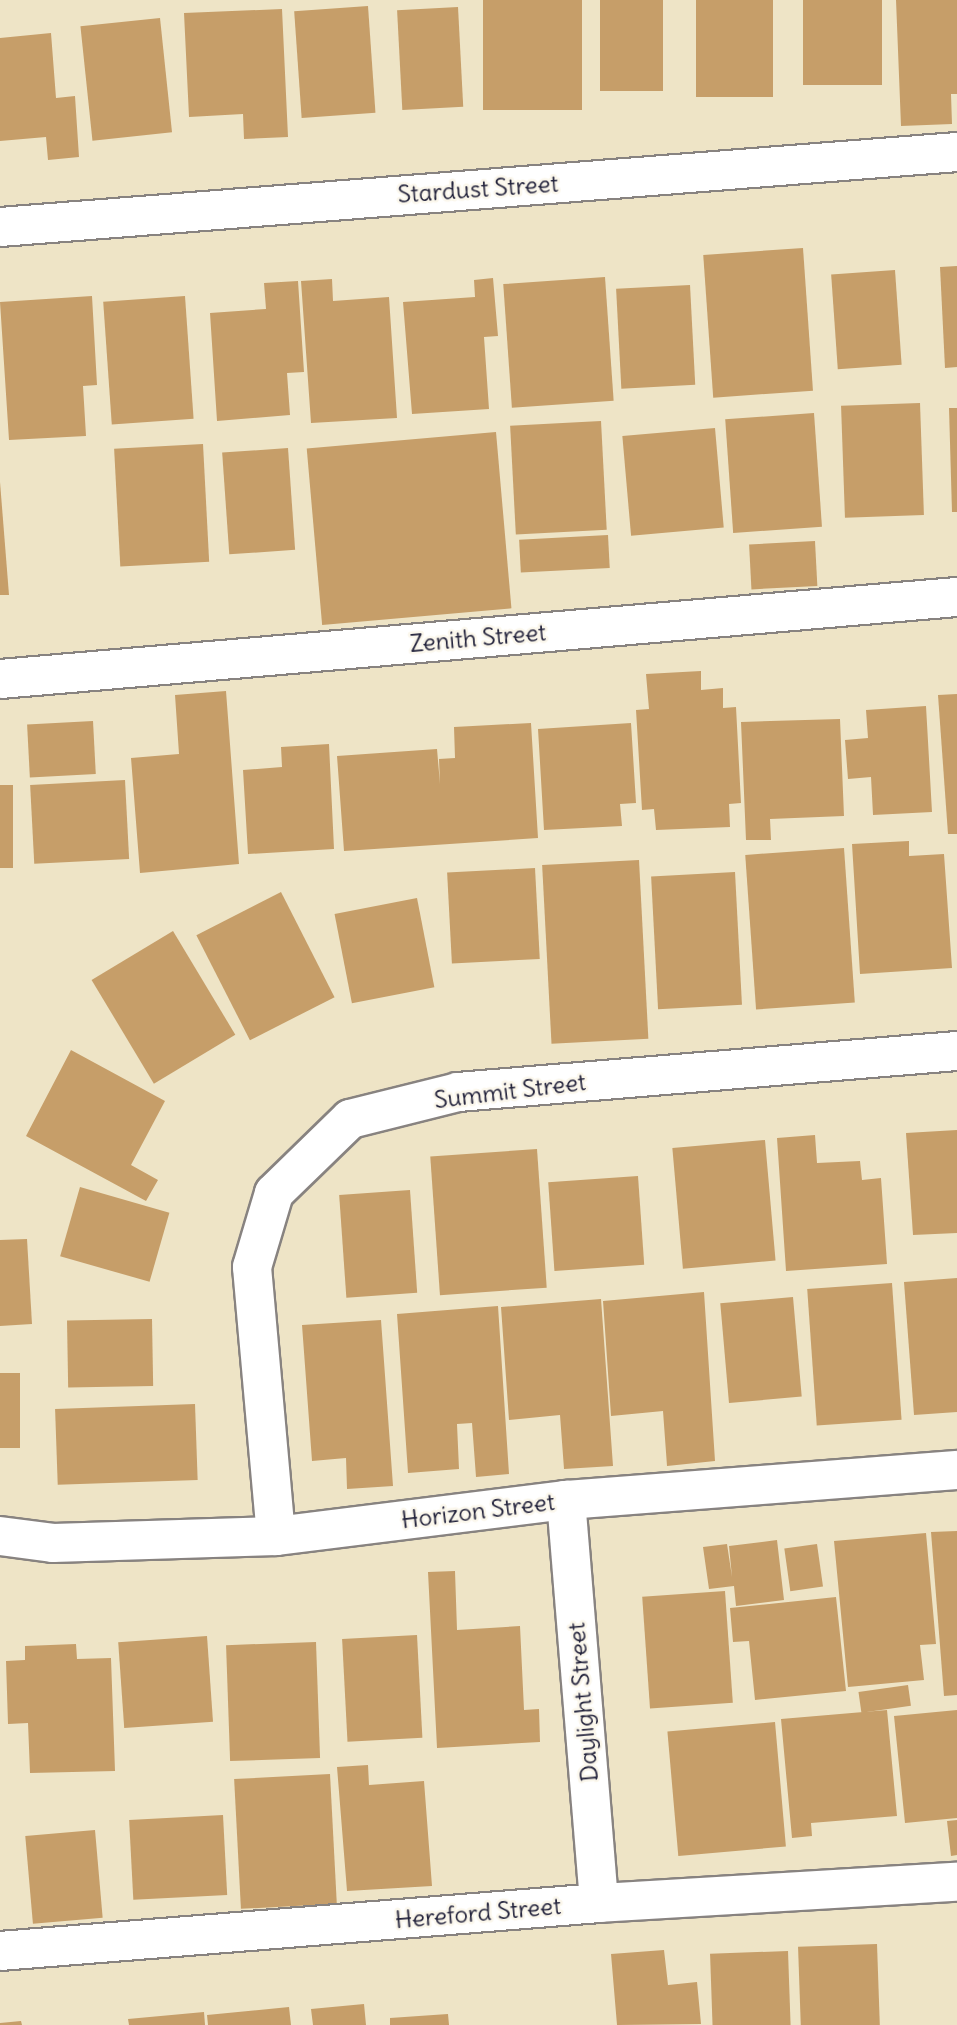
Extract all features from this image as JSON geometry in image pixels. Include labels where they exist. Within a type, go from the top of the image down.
[{"type":"street","name":"Stardust Street","points":[[0,227],[957,152]]},
{"type":"street","name":"Zenith Street","points":[[0,679],[957,597]]},
{"type":"street","name":"Summit Street","points":[[276,1536],[252,1267],[274,1193],[349,1119],[458,1092],[957,1051]]},
{"type":"street","name":"Horizon Street","points":[[0,1536],[53,1543],[276,1536],[566,1500],[957,1469]]},
{"type":"street","name":"Daylight Street","points":[[566,1500],[599,1903]]},
{"type":"street","name":"Hereford Street","points":[[0,1951],[599,1903],[957,1882]]},
{"type":"building","points":[[483,0],[582,0],[582,110],[483,110]]},
{"type":"building","points":[[600,0],[663,0],[663,91],[600,91]]},
{"type":"building","points":[[696,0],[773,0],[773,97],[696,97]]},
{"type":"building","points":[[803,0],[882,0],[882,85],[803,85]]},
{"type":"building","points":[[896,0],[957,0],[957,94],[951,94],[952,124],[901,126]]},
{"type":"building","points":[[368,6],[375,113],[302,118],[294,11]]},
{"type":"building","points":[[458,7],[463,107],[402,110],[397,10]]},
{"type":"building","points":[[282,9],[288,137],[244,139],[243,114],[189,117],[184,13]]},
{"type":"building","points":[[160,18],[172,132],[92,141],[80,26]]},
{"type":"building","points":[[51,33],[56,98],[75,96],[79,157],[48,160],[46,137],[0,141],[0,38]]},
{"type":"building","points":[[803,248],[813,391],[713,398],[703,255]]},
{"type":"building","points":[[957,266],[957,367],[945,368],[940,267]]},
{"type":"building","points":[[895,270],[902,365],[838,369],[831,274]]},
{"type":"building","points":[[605,277],[614,401],[512,408],[503,284]]},
{"type":"building","points":[[493,278],[498,336],[484,337],[489,409],[412,414],[403,302],[475,297],[474,280]]},
{"type":"building","points":[[332,279],[333,301],[389,297],[397,418],[311,423],[301,281]]},
{"type":"building","points":[[298,281],[304,372],[287,373],[290,415],[217,421],[210,313],[266,309],[264,283]]},
{"type":"building","points":[[690,285],[695,385],[621,389],[616,289]]},
{"type":"building","points":[[92,296],[97,385],[83,386],[86,436],[9,440],[0,302]]},
{"type":"building","points":[[185,296],[194,419],[112,424],[103,302]]},
{"type":"building","points":[[920,403],[924,515],[845,518],[841,406]]},
{"type":"building","points":[[949,408],[957,408],[957,512],[952,512]]},
{"type":"building","points":[[814,413],[822,527],[733,533],[725,419]]},
{"type":"building","points":[[601,421],[607,530],[516,535],[510,426]]},
{"type":"building","points":[[715,428],[724,528],[631,536],[622,436]]},
{"type":"building","points":[[496,432],[511,608],[322,625],[307,449]]},
{"type":"building","points":[[203,444],[209,562],[120,566],[114,449]]},
{"type":"building","points":[[288,448],[295,550],[229,554],[222,453]]},
{"type":"building","points":[[0,482],[9,595],[0,595]]},
{"type":"building","points":[[608,535],[610,568],[521,573],[519,540]]},
{"type":"building","points":[[815,541],[817,586],[751,589],[749,544]]},
{"type":"building","points":[[701,671],[701,690],[723,688],[723,708],[736,707],[741,803],[729,804],[730,827],[656,830],[654,809],[642,810],[636,710],[649,709],[646,674]]},
{"type":"building","points":[[226,691],[239,864],[140,873],[131,758],[179,754],[175,695]]},
{"type":"building","points":[[957,694],[957,834],[948,834],[938,695]]},
{"type":"building","points":[[926,706],[932,812],[873,815],[871,777],[848,779],[845,740],[868,738],[866,710]]},
{"type":"building","points":[[840,719],[844,816],[770,819],[771,840],[746,840],[741,722]]},
{"type":"building","points":[[93,721],[96,774],[30,777],[27,724]]},
{"type":"building","points":[[531,723],[538,838],[344,851],[337,756],[437,749],[440,784],[439,759],[455,758],[454,727]]},
{"type":"building","points":[[631,723],[636,803],[620,804],[622,826],[544,830],[538,729]]},
{"type":"building","points":[[329,744],[334,849],[248,854],[243,770],[282,767],[281,747]]},
{"type":"building","points":[[125,780],[129,859],[34,864],[30,785]]},
{"type":"building","points":[[0,785],[13,785],[13,868],[0,868]]},
{"type":"building","points":[[909,841],[909,856],[944,854],[952,968],[860,974],[852,844]]},
{"type":"building","points":[[844,848],[855,1003],[756,1010],[745,855]]},
{"type":"building","points":[[639,860],[648,1039],[552,1044],[542,865]]},
{"type":"building","points":[[535,868],[540,959],[452,963],[447,873]]},
{"type":"building","points":[[735,872],[742,1005],[658,1009],[651,876]]},
{"type":"building","points":[[281,892],[335,997],[250,1040],[196,935]]},
{"type":"building","points":[[417,898],[434,987],[352,1003],[335,914]]},
{"type":"building","points":[[173,931],[235,1035],[154,1084],[92,980]]},
{"type":"building","points":[[71,1050],[165,1101],[131,1165],[158,1180],[146,1201],[26,1136]]},
{"type":"building","points":[[957,1130],[957,1233],[913,1235],[906,1133]]},
{"type":"building","points":[[815,1135],[817,1163],[860,1161],[862,1180],[881,1178],[887,1264],[786,1271],[777,1138]]},
{"type":"building","points":[[765,1140],[776,1261],[683,1269],[672,1148]]},
{"type":"building","points":[[537,1149],[547,1288],[440,1295],[430,1156]]},
{"type":"building","points":[[638,1176],[644,1265],[554,1271],[548,1182]]},
{"type":"building","points":[[80,1187],[169,1213],[150,1282],[60,1256]]},
{"type":"building","points":[[410,1190],[417,1293],[346,1298],[339,1195]]},
{"type":"building","points":[[27,1239],[32,1324],[0,1326],[0,1240]]},
{"type":"building","points":[[957,1278],[957,1412],[914,1415],[904,1282]]},
{"type":"building","points":[[892,1283],[902,1420],[817,1426],[807,1289]]},
{"type":"building","points":[[704,1292],[715,1461],[667,1466],[663,1411],[611,1416],[603,1301]]},
{"type":"building","points":[[793,1297],[802,1397],[729,1403],[720,1303]]},
{"type":"building","points":[[601,1299],[613,1466],[564,1469],[560,1415],[509,1420],[501,1307]]},
{"type":"building","points":[[498,1306],[509,1474],[476,1477],[472,1423],[457,1424],[459,1469],[408,1473],[397,1314]]},
{"type":"building","points":[[152,1319],[153,1386],[68,1387],[67,1320]]},
{"type":"building","points":[[381,1320],[393,1486],[347,1489],[346,1458],[312,1461],[302,1325]]},
{"type":"building","points":[[0,1373],[20,1373],[20,1448],[0,1448]]},
{"type":"building","points":[[195,1404],[198,1480],[58,1485],[55,1409]]},
{"type":"building","points":[[957,1531],[957,1695],[944,1696],[931,1532]]},
{"type":"building","points":[[926,1533],[936,1644],[920,1645],[924,1680],[848,1687],[834,1541]]},
{"type":"building","points":[[777,1540],[784,1600],[736,1606],[734,1586],[709,1589],[703,1547],[727,1544],[732,1577],[729,1546]]},
{"type":"building","points":[[817,1544],[823,1587],[790,1591],[784,1549]]},
{"type":"building","points":[[455,1571],[457,1630],[520,1626],[524,1710],[539,1709],[540,1742],[437,1748],[428,1572]]},
{"type":"building","points":[[725,1591],[733,1703],[650,1709],[642,1597]]},
{"type":"building","points":[[836,1597],[846,1691],[755,1700],[749,1641],[733,1642],[730,1608]]},
{"type":"building","points":[[417,1635],[422,1738],[347,1742],[342,1639]]},
{"type":"building","points":[[207,1636],[213,1722],[124,1728],[118,1642]]},
{"type":"building","points":[[316,1642],[320,1758],[230,1761],[226,1645]]},
{"type":"building","points":[[76,1644],[77,1659],[111,1658],[115,1771],[30,1773],[28,1723],[8,1724],[6,1661],[25,1660],[25,1646]]},
{"type":"building","points":[[908,1685],[911,1706],[861,1713],[858,1692]]},
{"type":"building","points":[[887,1710],[897,1816],[811,1823],[812,1836],[792,1838],[781,1719]]},
{"type":"building","points":[[957,1710],[957,1818],[905,1823],[894,1716]]},
{"type":"building","points":[[775,1722],[786,1847],[678,1856],[667,1731]]},
{"type":"building","points":[[368,1765],[369,1785],[424,1781],[432,1886],[347,1891],[337,1767]]},
{"type":"building","points":[[330,1774],[337,1904],[241,1909],[234,1779]]},
{"type":"building","points":[[223,1815],[227,1895],[133,1900],[129,1820]]},
{"type":"building","points":[[957,1820],[957,1855],[951,1856],[947,1821]]},
{"type":"building","points":[[95,1830],[103,1918],[33,1924],[25,1836]]},
{"type":"building","points":[[877,1944],[880,2025],[801,2025],[798,1947]]},
{"type":"building","points":[[664,1950],[668,1985],[697,1982],[701,2024],[617,2025],[611,1954]]},
{"type":"building","points":[[788,1951],[791,2025],[713,2025],[710,1954]]},
{"type":"building","points":[[364,2004],[366,2025],[313,2025],[311,2009]]},
{"type":"building","points":[[289,2007],[291,2025],[208,2025],[207,2015]]},
{"type":"building","points":[[204,2012],[205,2025],[129,2025],[128,2019]]},
{"type":"building","points":[[448,2014],[449,2025],[390,2025],[390,2018]]},
{"type":"building","points":[[21,2021],[22,2025],[0,2025],[0,2023]]}]
